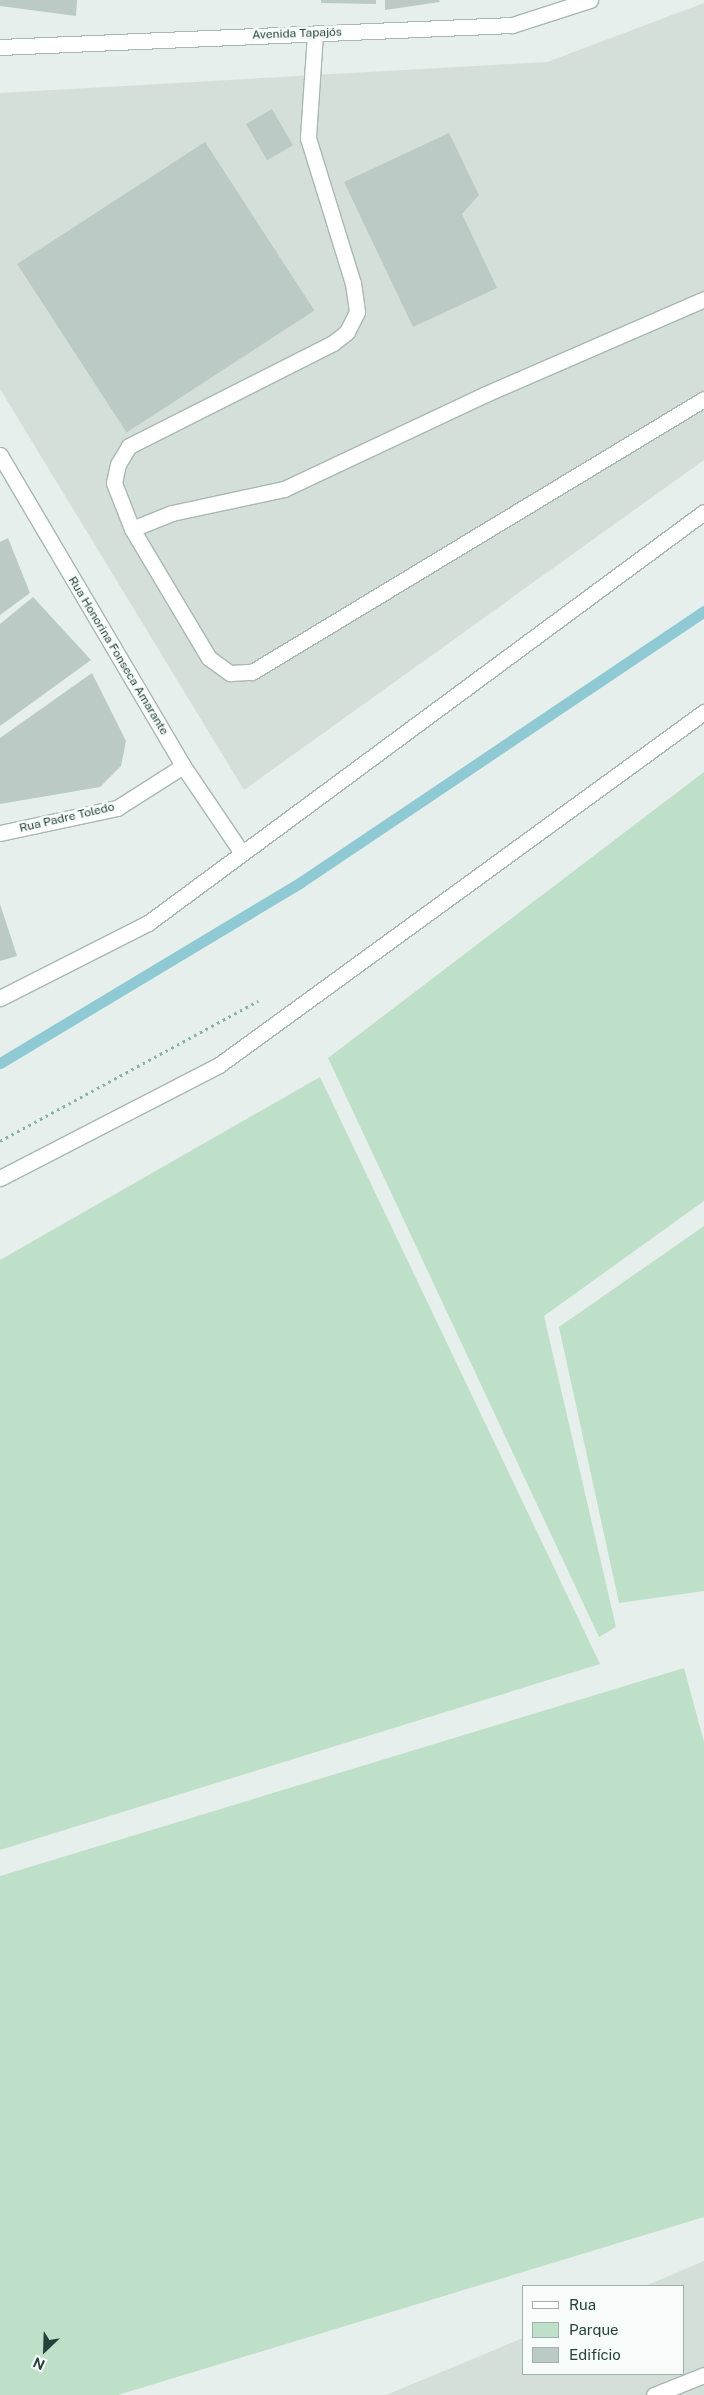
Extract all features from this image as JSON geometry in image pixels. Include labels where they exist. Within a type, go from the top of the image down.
[{"type":"main road","name":"Avenida Tapajós","points":[[0,47],[512,25],[590,0]]},
{"type":"main road","points":[[315,34],[308,138],[353,283],[357,312],[347,332],[333,343],[129,446],[118,464],[114,483],[132,529],[209,658],[230,673],[252,672],[704,399]]},
{"type":"main road","points":[[132,529],[172,513],[284,489],[486,394],[704,299]]},
{"type":"main road","name":"Rua Honorina Fonseca Amarante","points":[[0,455],[183,766],[242,853]]},
{"type":"main road","points":[[0,998],[148,923],[704,512]]},
{"type":"main road","points":[[0,1178],[219,1065],[704,712]]},
{"type":"main road","name":"Rua Padre Toledo","points":[[0,833],[117,808],[183,766]]},
{"type":"main road","points":[[654,2395],[704,2375]]},
{"type":"path","points":[[0,1141],[267,996]]},
{"type":"shaded area","points":[[704,3],[704,460],[244,790],[0,389],[0,93],[547,62]]},
{"type":"shaded area","points":[[704,2261],[704,2395],[386,2395],[522,2338],[522,2375],[684,2375],[684,2285],[647,2285]]},
{"type":"green space","points":[[704,772],[704,1201],[544,1316],[616,1627],[599,1637],[328,1058]]},
{"type":"green space","points":[[320,1077],[600,1664],[0,1850],[0,1260]]},
{"type":"green space","points":[[704,1226],[704,1591],[619,1603],[559,1327]]},
{"type":"green space","points":[[684,1668],[704,1742],[704,2217],[118,2395],[0,2395],[0,1876]]},
{"type":"building","points":[[0,0],[77,0],[76,16],[0,6]]},
{"type":"building","points":[[321,0],[376,0],[376,4],[321,3]]},
{"type":"building","points":[[385,0],[439,0],[440,2],[385,10]]},
{"type":"building","points":[[272,109],[293,145],[267,160],[246,124]]},
{"type":"building","points":[[449,133],[479,195],[462,214],[497,288],[413,327],[344,182]]},
{"type":"building","points":[[205,142],[314,311],[127,433],[17,264]]},
{"type":"building","points":[[8,538],[30,593],[0,615],[0,542]]},
{"type":"building","points":[[33,597],[91,660],[0,726],[0,624]]},
{"type":"building","points":[[92,673],[126,741],[121,766],[100,787],[0,804],[0,738]]},
{"type":"building","points":[[0,904],[17,956],[0,961]]},
{"type":"waterway","points":[[0,1063],[301,882],[704,611]]}]
